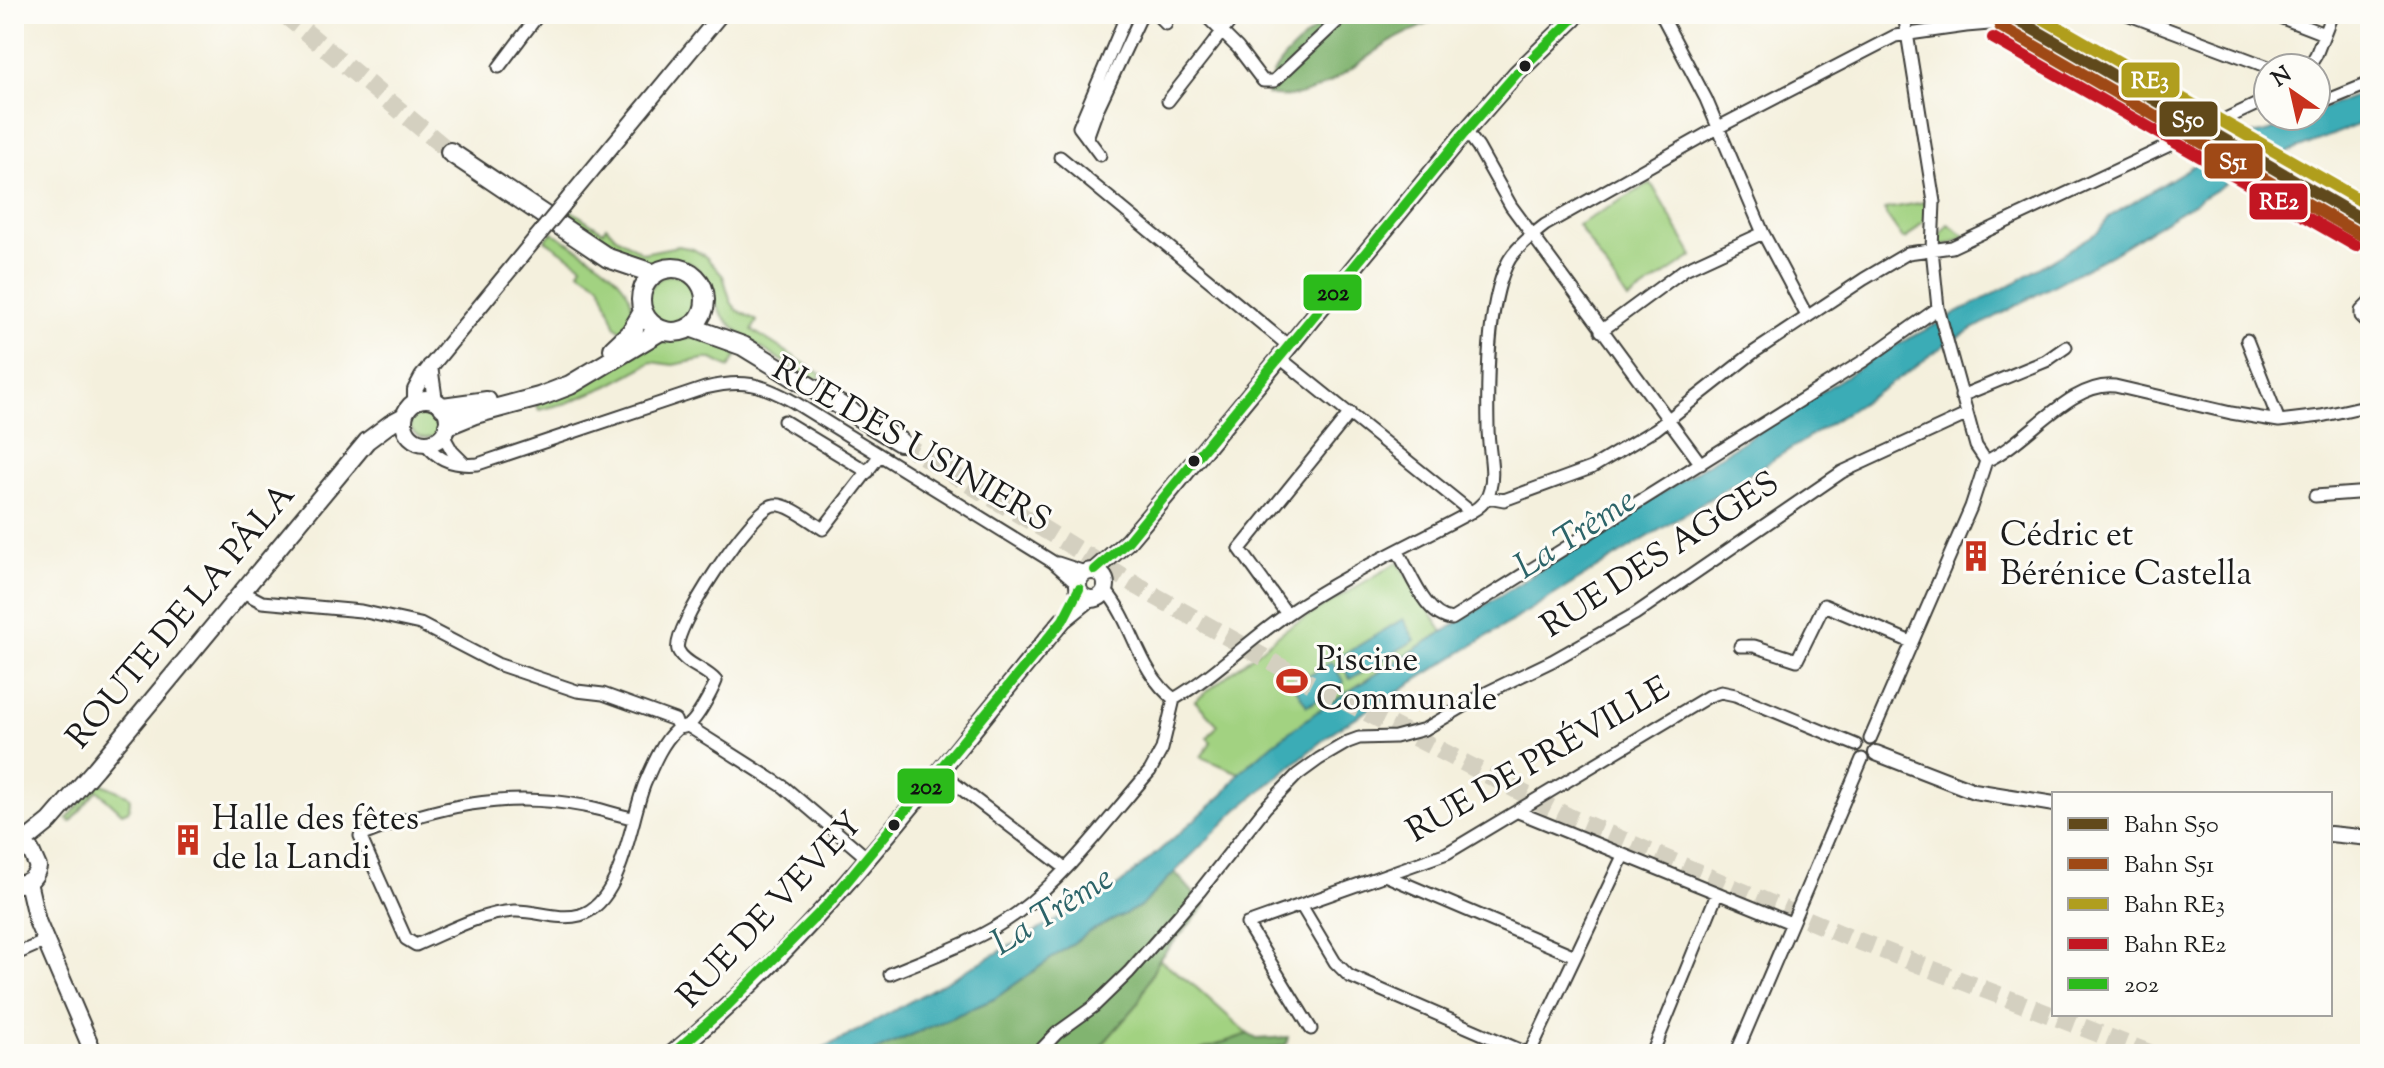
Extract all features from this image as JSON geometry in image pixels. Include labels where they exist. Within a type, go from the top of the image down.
[{"type":"highway","points":[[450,152],[608,258],[655,274]]},
{"type":"highway","points":[[443,417],[471,404],[520,393],[569,375],[625,340],[642,303],[647,282],[655,274],[673,268],[690,273],[703,290],[704,307],[700,317],[690,327],[677,331],[662,330],[650,322],[642,303],[608,258]]},
{"type":"highway","points":[[704,307],[743,346]]},
{"type":"highway","points":[[690,327],[743,346],[900,442]]},
{"type":"highway","points":[[443,417],[475,414],[539,397],[570,385],[662,330]]},
{"type":"main road","name":"RUE DE VEVEY","points":[[672,1054],[741,993],[802,931],[938,771],[1466,131],[1573,15]]},
{"type":"main road","points":[[425,399],[443,417],[436,442],[417,442],[408,435],[404,426],[404,416],[415,402],[425,399]]},
{"type":"main road","name":"ROUTE DE LA PÂLA","points":[[94,1054],[19,884],[37,870],[22,849],[50,821],[375,434],[404,416]]},
{"type":"main road","name":"ROUTE DE LA PÂLA","points":[[360,452],[380,441],[408,435]]},
{"type":"street","points":[[499,67],[539,14]]},
{"type":"street","points":[[415,402],[415,390],[430,366],[721,14]]},
{"type":"street","points":[[1097,98],[1127,14]]},
{"type":"street","points":[[1100,155],[1079,127],[1140,14]]},
{"type":"street","points":[[1156,14],[1166,24]]},
{"type":"street","points":[[1204,14],[1268,83],[1274,81],[1345,14]]},
{"type":"street","points":[[1168,101],[1236,14]]},
{"type":"street","points":[[1661,14],[1706,99],[1763,233],[1807,316]]},
{"type":"street","points":[[1904,14],[1934,202],[1932,249],[1939,311],[1966,415],[1976,446],[1986,461]]},
{"type":"street","points":[[2127,14],[2252,61]]},
{"type":"street","points":[[2272,14],[2324,34]]},
{"type":"street","points":[[2316,52],[2332,14]]},
{"type":"street","points":[[890,974],[968,942],[1014,915],[1050,886],[1150,771],[1162,749],[1174,699],[1193,688],[1287,614],[1471,512],[1488,497],[1491,485],[1489,350],[1495,311],[1507,263],[1532,235],[1717,128],[1895,36],[2001,23],[2010,27]]},
{"type":"street","points":[[2332,98],[2370,83]]},
{"type":"street","points":[[1488,497],[1504,500],[1591,468],[1632,446],[1754,352],[1908,253],[1952,247],[2252,106]]},
{"type":"street","points":[[1466,131],[1511,206],[1701,464]]},
{"type":"street","points":[[1060,157],[1285,352],[1350,413],[1471,512]]},
{"type":"street","points":[[1601,331],[1685,269],[1763,233]]},
{"type":"street","points":[[2370,302],[2361,311],[2361,316],[2370,325]]},
{"type":"street","points":[[1398,552],[1431,608],[1443,618],[1452,619],[1939,311]]},
{"type":"street","points":[[2247,340],[2279,421]]},
{"type":"street","points":[[1961,396],[2046,361],[2066,347]]},
{"type":"street","points":[[430,366],[452,451],[464,463]]},
{"type":"street","name":"RUE DES USINIERS","points":[[464,463],[478,464],[498,459],[705,388],[738,382],[754,384],[778,393],[1091,584]]},
{"type":"street","points":[[1736,1054],[1869,750],[1911,642],[1971,507],[1986,461],[2011,448],[2081,393],[2097,386],[2115,386],[2279,421],[2370,405]]},
{"type":"street","points":[[1287,614],[1240,549],[1350,413]]},
{"type":"street","name":"RUE DES AGGES","points":[[1037,1054],[1129,972],[1199,892],[1265,808],[1297,775],[1319,759],[1359,738],[1395,737],[1425,729],[1635,614],[1842,472],[1966,415]]},
{"type":"street","points":[[784,421],[868,472]]},
{"type":"street","points":[[426,444],[435,455],[447,462],[464,463]]},
{"type":"street","points":[[633,818],[583,806],[521,799],[469,802],[360,836],[406,939],[416,945],[486,917],[510,911],[565,917],[593,909],[613,885],[633,818],[658,757],[716,681],[711,674],[682,656],[677,648],[677,639],[688,614],[737,542],[766,507],[777,504],[823,529],[880,455]]},
{"type":"street","points":[[2315,496],[2370,492]]},
{"type":"street","points":[[1091,584],[1160,689],[1174,699]]},
{"type":"street","points":[[243,592],[262,602],[361,611],[420,624],[497,664],[577,691],[603,694],[675,720],[784,787],[866,857]]},
{"type":"street","points":[[1740,646],[1754,646],[1797,660],[1824,605],[1911,642]]},
{"type":"street","name":"RUE DE PRÉVILLE","points":[[1311,1029],[1247,924],[1447,853],[1709,696],[1721,692],[1856,745],[1863,739],[1869,750]]},
{"type":"street","points":[[1869,750],[1974,791],[2052,804]]},
{"type":"street","points":[[938,771],[1065,868]]},
{"type":"street","points":[[1518,812],[1791,923]]},
{"type":"street","points":[[2332,834],[2370,838]]},
{"type":"street","points":[[1301,905],[1335,962],[1349,976],[1529,1054],[1623,856]]},
{"type":"street","points":[[1387,876],[1575,956]]},
{"type":"street","points":[[1652,1054],[1717,894]]},
{"type":"street","points":[[14,955],[46,941]]},
{"type":"green space","points":[[1329,14],[1443,14],[1394,40],[1318,88],[1284,97],[1267,94],[1269,82],[1282,60]]},
{"type":"green space","points":[[1651,183],[1693,256],[1628,300],[1578,225]]},
{"type":"green space","points":[[1925,202],[1927,218],[1903,239],[1885,209]]},
{"type":"green space","points":[[570,210],[603,231],[606,226],[615,236],[643,253],[678,246],[693,249],[706,257],[723,276],[731,302],[737,310],[757,321],[752,330],[821,374],[817,381],[754,343],[732,325],[718,309],[705,278],[696,267],[683,261],[643,263],[621,255],[563,219]]},
{"type":"green space","points":[[1948,224],[1966,236],[1949,244],[1938,245],[1936,239]]},
{"type":"green space","points":[[552,232],[596,260],[623,285],[630,299],[632,314],[626,330],[616,327],[600,284],[579,271],[582,265],[545,240]]},
{"type":"green space","points":[[673,275],[690,283],[698,300],[690,317],[673,325],[656,317],[648,300],[656,283]]},
{"type":"green space","points":[[694,337],[739,352],[729,368],[712,359],[673,365],[652,362],[608,386],[567,403],[539,410],[536,403],[661,341]]},
{"type":"green space","points":[[426,406],[437,411],[442,422],[437,433],[426,438],[415,433],[410,422],[415,411]]},
{"type":"green space","name":"Piscine Communale","points":[[1398,562],[1443,632],[1313,716],[1239,773],[1201,757],[1211,742],[1207,738],[1218,725],[1195,701],[1286,629]]},
{"type":"green space","points":[[98,782],[127,795],[130,799],[129,810],[122,813],[97,790],[71,822],[67,819]]},
{"type":"green space","points":[[1174,871],[1205,906],[1159,959],[1137,1005],[1094,1054],[868,1054],[994,999],[1089,932],[1141,906]]},
{"type":"green space","points":[[1159,959],[1248,1034],[1190,1054],[1094,1054],[1137,1005]]},
{"type":"green space","points":[[1248,1034],[1257,1039],[1288,1037],[1286,1045],[1247,1054],[1190,1054]]},
{"type":"water","points":[[2370,90],[2370,120],[2256,165],[2112,254],[1947,343],[1800,443],[1334,731],[1237,810],[1141,906],[1089,932],[994,999],[868,1054],[810,1054],[1121,884],[1224,794],[1239,773],[1318,711],[1887,350],[2016,282],[2098,232],[2109,217],[2239,138],[2266,132],[2332,132],[2332,105]]},
{"type":"water","points":[[1403,619],[1415,640],[1350,679],[1338,658]]},
{"type":"water","points":[[1332,662],[1344,683],[1307,706],[1294,685]]},
{"type":"tunnel","points":[[284,14],[450,152]]},
{"type":"tunnel","points":[[900,442],[1139,587],[1304,680],[1569,817],[1848,937],[2052,1016]]},
{"type":"tunnel","points":[[2053,1016],[2152,1054]]},
{"type":"rail line","name":"S50","points":[[2007,14],[2370,224]]},
{"type":"rail line","name":"RE3","points":[[2035,14],[2370,206]]},
{"type":"rail line","name":"S51","points":[[2000,26],[2363,236]]},
{"type":"rail line","name":"RE2","points":[[1993,38],[2356,246]]},
{"type":"transit line","name":"202","points":[[1095,570],[1128,541],[1466,131],[1516,74],[1574,18]]},
{"type":"transit line","name":"202","points":[[672,1054],[727,1006],[830,902],[1063,620],[1079,589]]},
{"type":"place","name":"Cédric et Bérénice Castella","points":[[1976,556]]},
{"type":"place","name":"Piscine Communale","points":[[1292,681]]},
{"type":"place","name":"Halle des fêtes de la Landi","points":[[188,840]]},
{"type":"water label","name":"La Trême","points":[[1576,535]]},
{"type":"water label","name":"La Trême","points":[[1053,912]]}]
